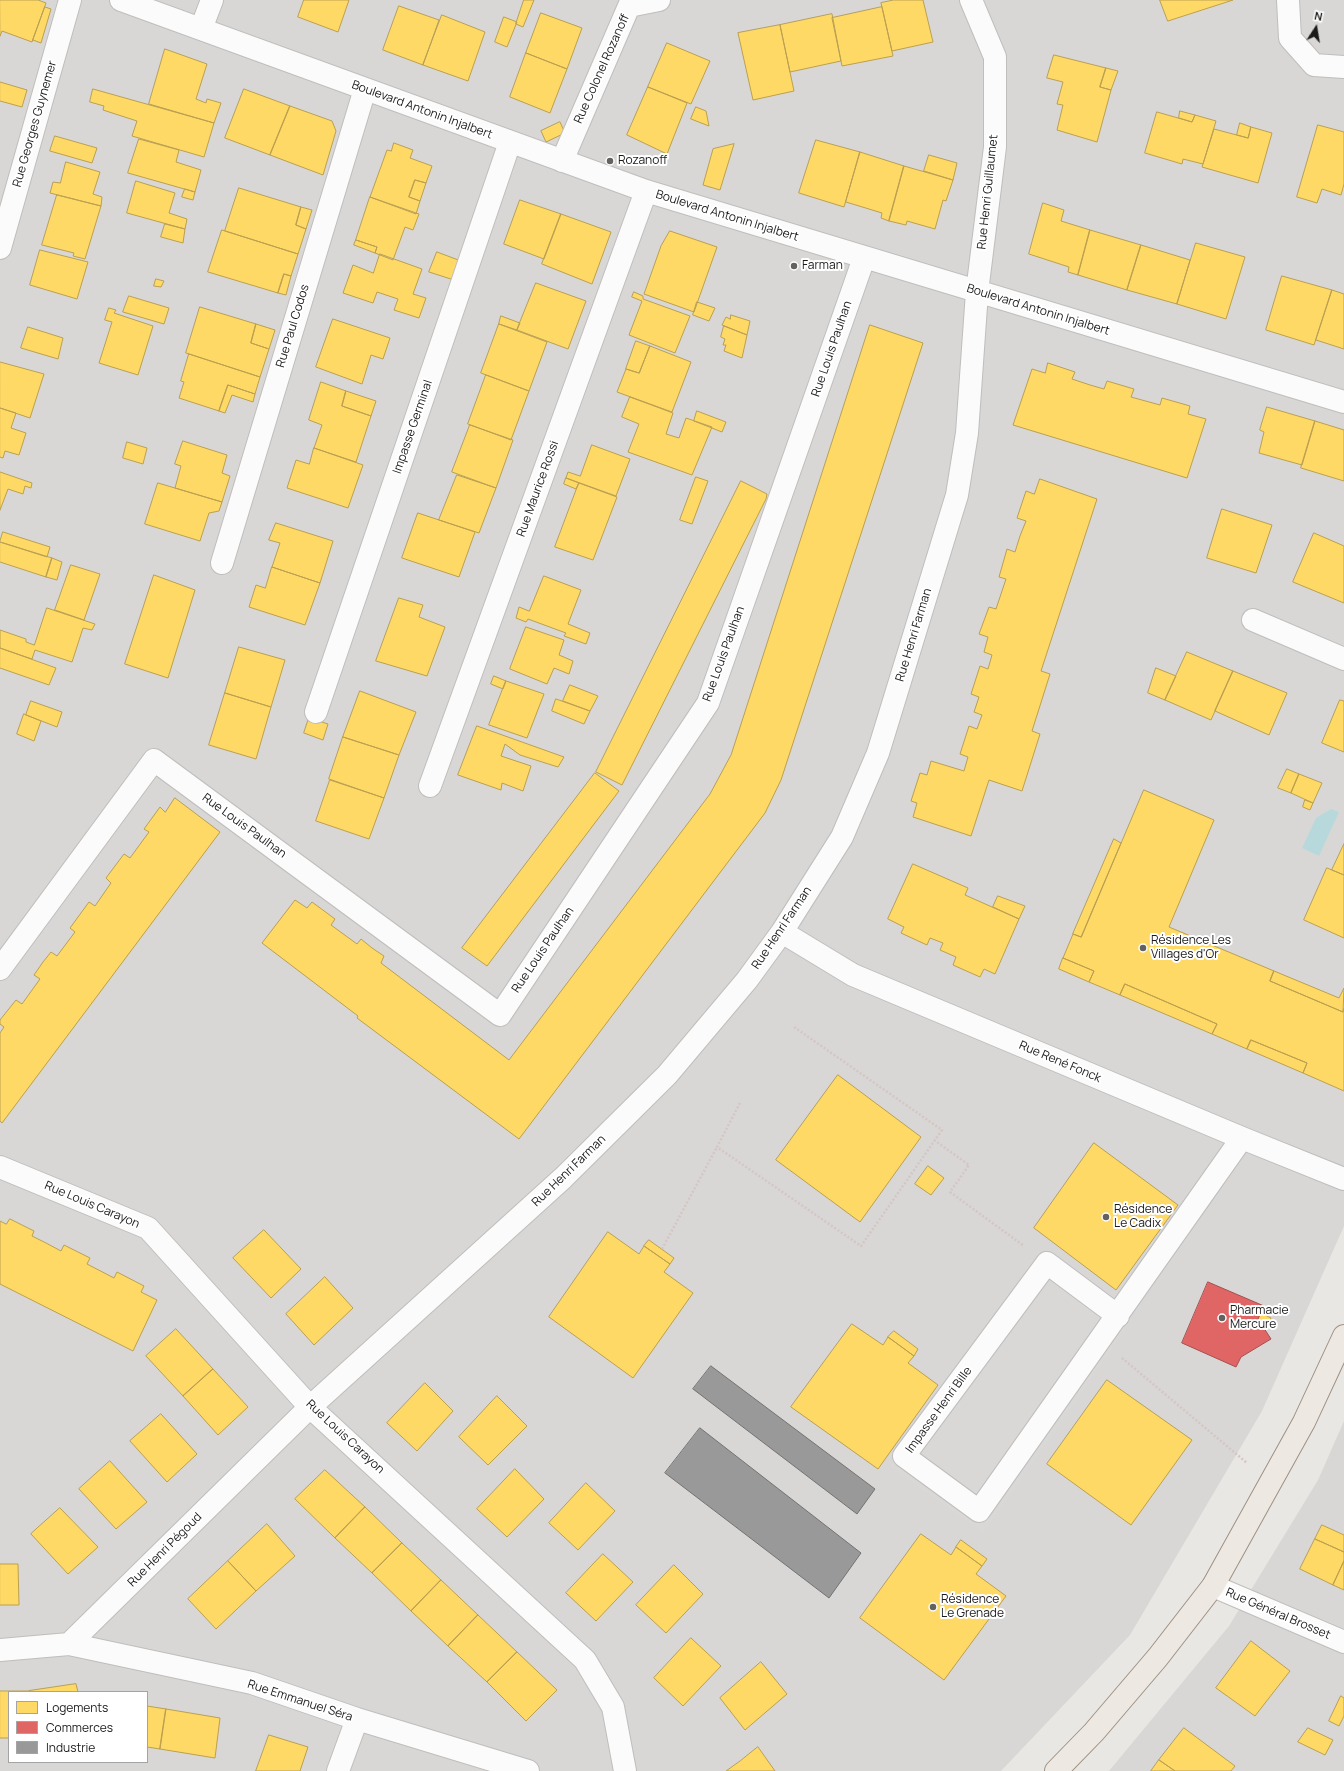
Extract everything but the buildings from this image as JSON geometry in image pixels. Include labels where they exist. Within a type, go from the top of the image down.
[{"type":"main road","points":[[1056,1771],[1094,1732],[1158,1657],[1213,1586],[1304,1422],[1344,1336]]},
{"type":"street","name":"Rue Georges Guynemer","points":[[0,248],[70,0]]},
{"type":"street","name":"Boulevard Antonin Injalbert","points":[[121,0],[646,192],[1344,402]]},
{"type":"street","points":[[201,29],[212,0]]},
{"type":"street","name":"Rue Colonel Rozanoff","points":[[562,161],[626,3],[659,0]]},
{"type":"street","name":"Rue Henri Guillaumet","points":[[971,0],[995,57],[995,147],[977,292]]},
{"type":"street","points":[[1288,0],[1290,38],[1314,64],[1344,67]]},
{"type":"street","name":"Rue Paul Codos","points":[[222,563],[365,89]]},
{"type":"street","name":"Impasse Germinal","points":[[316,712],[510,142]]},
{"type":"street","name":"Rue Maurice Rossi","points":[[430,786],[646,192]]},
{"type":"street","name":"Rue Louis Paulhan","points":[[0,969],[154,760],[500,1015],[708,703],[864,258]]},
{"type":"street","name":"Rue Henri Farman","points":[[310,1407],[562,1178],[667,1075],[747,980],[782,932],[842,837],[880,745],[957,495],[967,433],[977,292]]},
{"type":"street","points":[[1254,620],[1344,659]]},
{"type":"street","name":"Rue René Fonck","points":[[782,932],[853,975],[1242,1138],[1344,1179]]},
{"type":"street","name":"Impasse Henri Bille","points":[[1047,1263],[904,1456],[979,1511],[1118,1316],[1242,1138]]},
{"type":"street","name":"Rue Louis Carayon","points":[[0,1167],[148,1228],[310,1407],[585,1660],[613,1707],[625,1771]]},
{"type":"street","points":[[1047,1263],[1118,1316]]},
{"type":"street","name":"Rue Henri Pégoud","points":[[69,1644],[310,1407]]},
{"type":"street","name":"Rue Général Brosset","points":[[1213,1586],[1344,1642]]},
{"type":"street","points":[[0,1650],[69,1644]]},
{"type":"street","name":"Rue Emmanuel Séra","points":[[69,1644],[252,1684],[357,1719],[528,1771]]},
{"type":"street","points":[[338,1771],[357,1719]]},
{"type":"path","points":[[717,1147],[861,1246],[942,1130],[794,1027]]},
{"type":"path","points":[[662,1249],[740,1103]]},
{"type":"path","points":[[934,1140],[969,1165],[950,1192],[1047,1263]]},
{"type":"path","points":[[1100,1340],[1270,1484]]},
{"type":"shaded area","points":[[0,0],[1344,0],[1344,1226],[1262,1411],[1130,1635],[1001,1771],[0,1771]]},
{"type":"shaded area","points":[[1038,1253],[1133,1319],[984,1533],[889,1467]]},
{"type":"shaded area","points":[[1344,1421],[1344,1771],[1109,1771],[1229,1626],[1318,1480]]},
{"type":"water","points":[[1331,809],[1339,812],[1319,856],[1302,848],[1316,818]]},
{"type":"place","name":"Rozanoff","points":[[610,161]]},
{"type":"place","name":"Farman","points":[[794,266]]},
{"type":"place","name":"Résidence Les Villages d'Or","points":[[1143,948]]},
{"type":"place","name":"Résidence Le Cadix","points":[[1106,1217]]},
{"type":"place","name":"Pharmacie Mercure","points":[[1222,1318]]},
{"type":"place","name":"Résidence Le Grenade","points":[[933,1607]]}]
